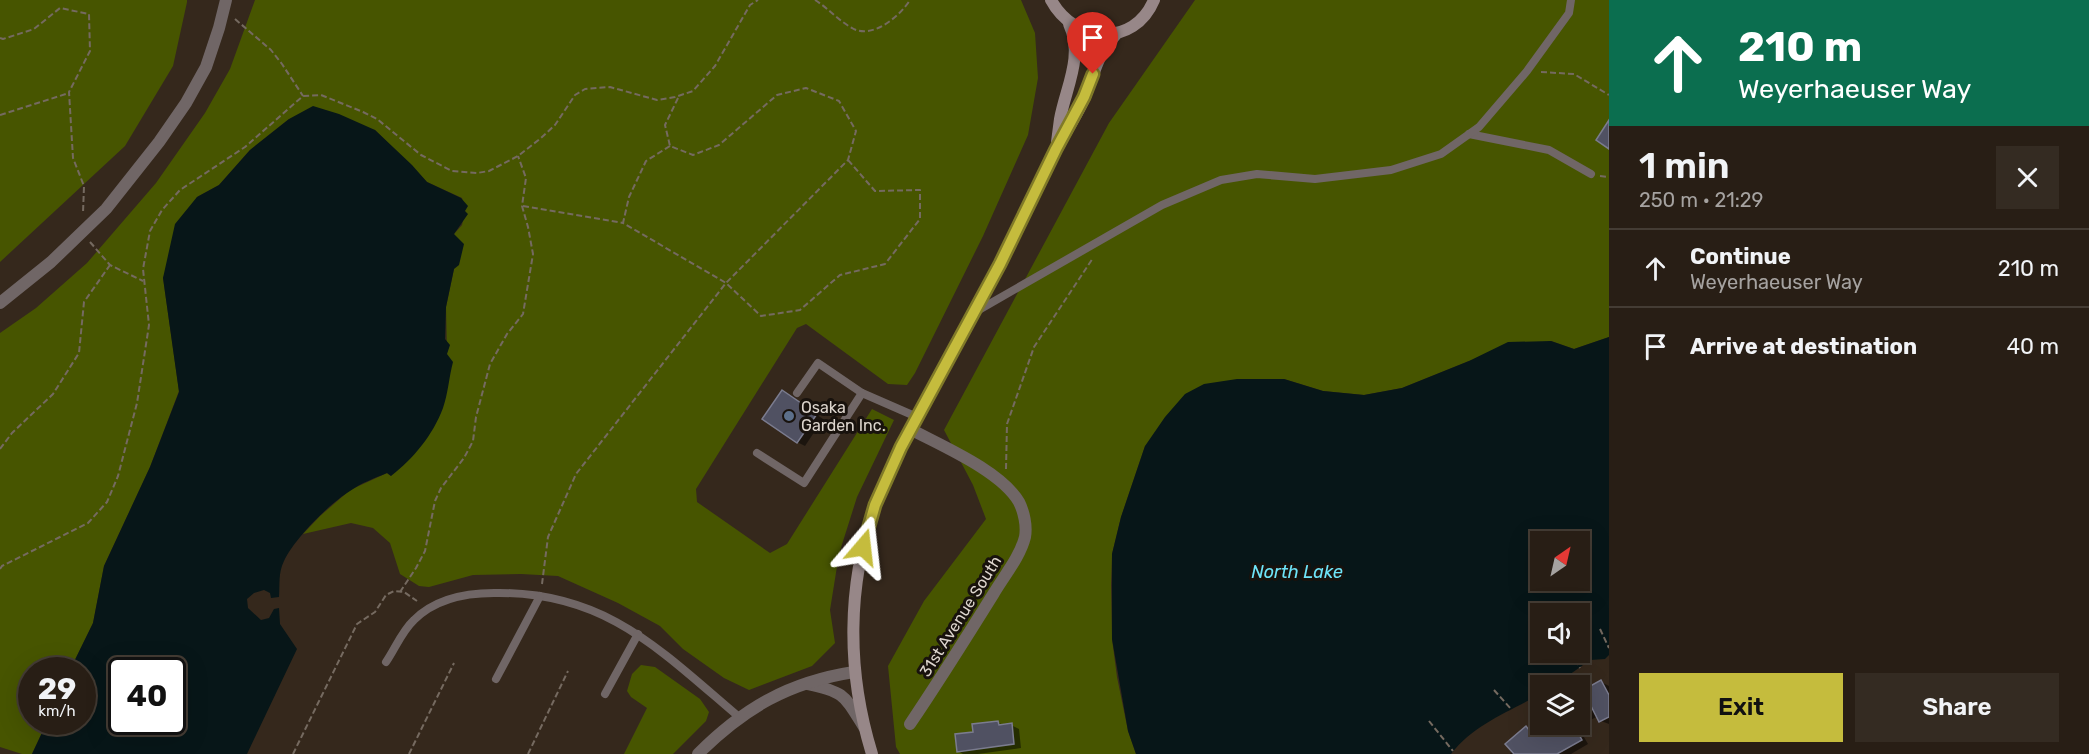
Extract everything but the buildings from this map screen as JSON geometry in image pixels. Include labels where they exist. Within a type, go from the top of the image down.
[{"type":"street","points":[[1050,0],[1057,12],[1069,24],[1084,32],[1100,35],[1117,33],[1131,27],[1142,18],[1154,0]]},
{"type":"street","points":[[0,303],[51,262],[106,209],[129,182],[186,103],[206,67],[225,4]]},
{"type":"street","points":[[1056,149],[1060,117],[1076,54],[1073,33],[1069,24]]},
{"type":"street","points":[[872,754],[854,672],[853,633],[855,590],[863,547],[875,505],[910,429],[1000,264],[1084,97],[1099,57],[1117,33]]},
{"type":"street","points":[[910,429],[984,469],[1006,486]]},
{"type":"street","name":"31st Avenue South","points":[[910,724],[1015,560],[1025,537],[1025,520],[1019,502],[1006,486]]},
{"type":"street","points":[[702,753],[739,717],[760,703],[803,683],[854,672]]},
{"type":"street","points":[[803,683],[838,692],[865,727]]},
{"type":"lane","points":[[974,313],[1162,205],[1221,180],[1257,174],[1315,179],[1391,170],[1441,154],[1479,127],[1527,71],[1569,13],[1571,0]]},
{"type":"lane","points":[[1469,134],[1549,150],[1591,174]]},
{"type":"lane","points":[[797,393],[819,363],[862,393],[917,417]]},
{"type":"lane","points":[[757,453],[804,483],[862,393]]},
{"type":"lane","points":[[386,662],[412,622],[425,611],[443,601],[474,593],[522,592],[570,602],[608,617],[638,634],[739,717]]},
{"type":"lane","points":[[496,679],[540,596]]},
{"type":"lane","points":[[605,694],[638,634]]},
{"type":"path","points":[[0,569],[88,523],[106,502],[118,476],[136,403],[149,325],[142,281],[145,255],[150,231],[162,210],[180,190],[244,147],[303,96],[321,95],[377,119],[422,155],[452,171],[477,173],[489,171],[518,156],[555,125],[575,95],[585,89],[610,87],[657,100],[693,91],[715,66],[750,5],[758,0]]},
{"type":"path","points":[[814,0],[854,30],[874,31],[887,23],[910,0]]},
{"type":"path","points":[[225,4],[271,50],[303,96]]},
{"type":"path","points":[[0,38],[34,29],[60,8],[89,14],[90,51],[69,92],[73,158],[84,186],[82,232],[110,265],[142,281]]},
{"type":"path","points":[[1527,71],[1574,74],[1609,95]]},
{"type":"path","points":[[540,596],[548,537],[576,474],[726,283],[848,160],[856,131],[839,101],[806,88],[777,95],[718,146],[693,154],[670,146]]},
{"type":"path","points":[[0,115],[69,92]]},
{"type":"path","points":[[670,146],[665,125],[679,96]]},
{"type":"path","points":[[623,223],[629,197],[646,161],[670,146]]},
{"type":"path","points":[[400,592],[425,550],[435,501],[441,488],[464,458],[473,441],[476,417],[490,364],[507,334],[524,314],[533,254],[522,206],[526,178],[518,156]]},
{"type":"path","points":[[522,206],[623,223],[726,283],[761,316],[800,310],[840,275],[885,264],[920,219],[920,190],[875,191],[848,160]]},
{"type":"path","points":[[1006,486],[1007,424],[1034,347],[1093,258]]},
{"type":"path","points":[[0,449],[53,394],[79,353],[84,302],[110,265]]},
{"type":"path","points":[[293,754],[348,645],[353,629],[375,612],[386,595],[394,591],[416,600],[425,611]]},
{"type":"path","points":[[1600,629],[1609,648]]},
{"type":"path","points":[[409,754],[454,663]]},
{"type":"path","points":[[1577,663],[1580,668]]},
{"type":"path","points":[[528,754],[568,671]]},
{"type":"path","points":[[1494,690],[1511,709]]},
{"type":"path","points":[[1429,721],[1453,751]]},
{"type":"green space","points":[[0,0],[187,0],[173,66],[125,146],[0,262]]},
{"type":"green space","points":[[255,0],[1021,0],[1035,33],[1038,78],[1028,135],[983,236],[915,373],[907,385],[888,384],[806,324],[797,328],[696,489],[697,502],[770,553],[787,544],[872,409],[894,420],[857,497],[839,554],[830,610],[835,643],[812,666],[749,690],[724,678],[683,649],[660,626],[618,603],[558,576],[473,575],[429,587],[419,586],[400,574],[390,543],[373,528],[351,523],[303,534],[350,490],[387,473],[391,476],[447,354],[446,307],[454,269],[454,234],[462,225],[465,211],[462,198],[427,182],[375,130],[289,119],[250,150],[219,185],[197,197],[163,278],[179,391],[150,467],[104,566],[93,623],[76,657],[18,657],[18,735],[41,735],[32,754],[22,754],[0,747],[0,333],[36,308],[87,263],[156,183],[205,113],[230,69]]},
{"type":"green space","points":[[1195,0],[1609,0],[1609,337],[1574,349],[1551,341],[1469,361],[1402,388],[1364,395],[1323,391],[1284,379],[1145,446],[1121,517],[1112,554],[1111,585],[1112,639],[1117,677],[1128,731],[1136,754],[900,754],[896,747],[888,666],[924,601],[986,519],[973,485],[944,430],[1109,123]]},
{"type":"green space","points":[[641,665],[655,667],[700,699],[709,712],[706,721],[673,754],[624,754],[647,708],[631,697],[627,691],[632,674]]},
{"type":"water","points":[[313,106],[339,114],[375,130],[427,182],[461,198],[468,206],[465,211],[468,214],[454,234],[464,244],[459,265],[454,269],[446,307],[445,339],[450,345],[447,354],[453,362],[443,408],[428,437],[399,469],[391,476],[387,473],[354,488],[332,504],[304,532],[282,566],[279,597],[271,598],[270,593],[264,590],[254,593],[247,599],[248,608],[261,620],[269,618],[274,609],[279,608],[280,624],[297,649],[247,754],[32,754],[41,735],[96,735],[96,657],[76,657],[93,623],[104,566],[150,467],[179,392],[163,278],[175,224],[197,197],[219,185],[250,150],[289,119]]},
{"type":"water","name":"North Lake","points":[[1609,337],[1609,655],[1605,659],[1590,660],[1590,603],[1530,603],[1530,663],[1586,663],[1569,675],[1530,675],[1530,699],[1470,734],[1451,754],[1136,754],[1128,731],[1112,639],[1112,554],[1121,517],[1145,446],[1165,417],[1185,394],[1204,384],[1237,379],[1284,379],[1323,391],[1364,395],[1402,388],[1469,361],[1508,342],[1551,341],[1574,349]]},
{"type":"place","name":"Osaka Garden Inc.","points":[[789,416]]},
{"type":"route","points":[[863,547],[875,505],[901,447],[1000,264],[1084,97],[1093,74]]}]
